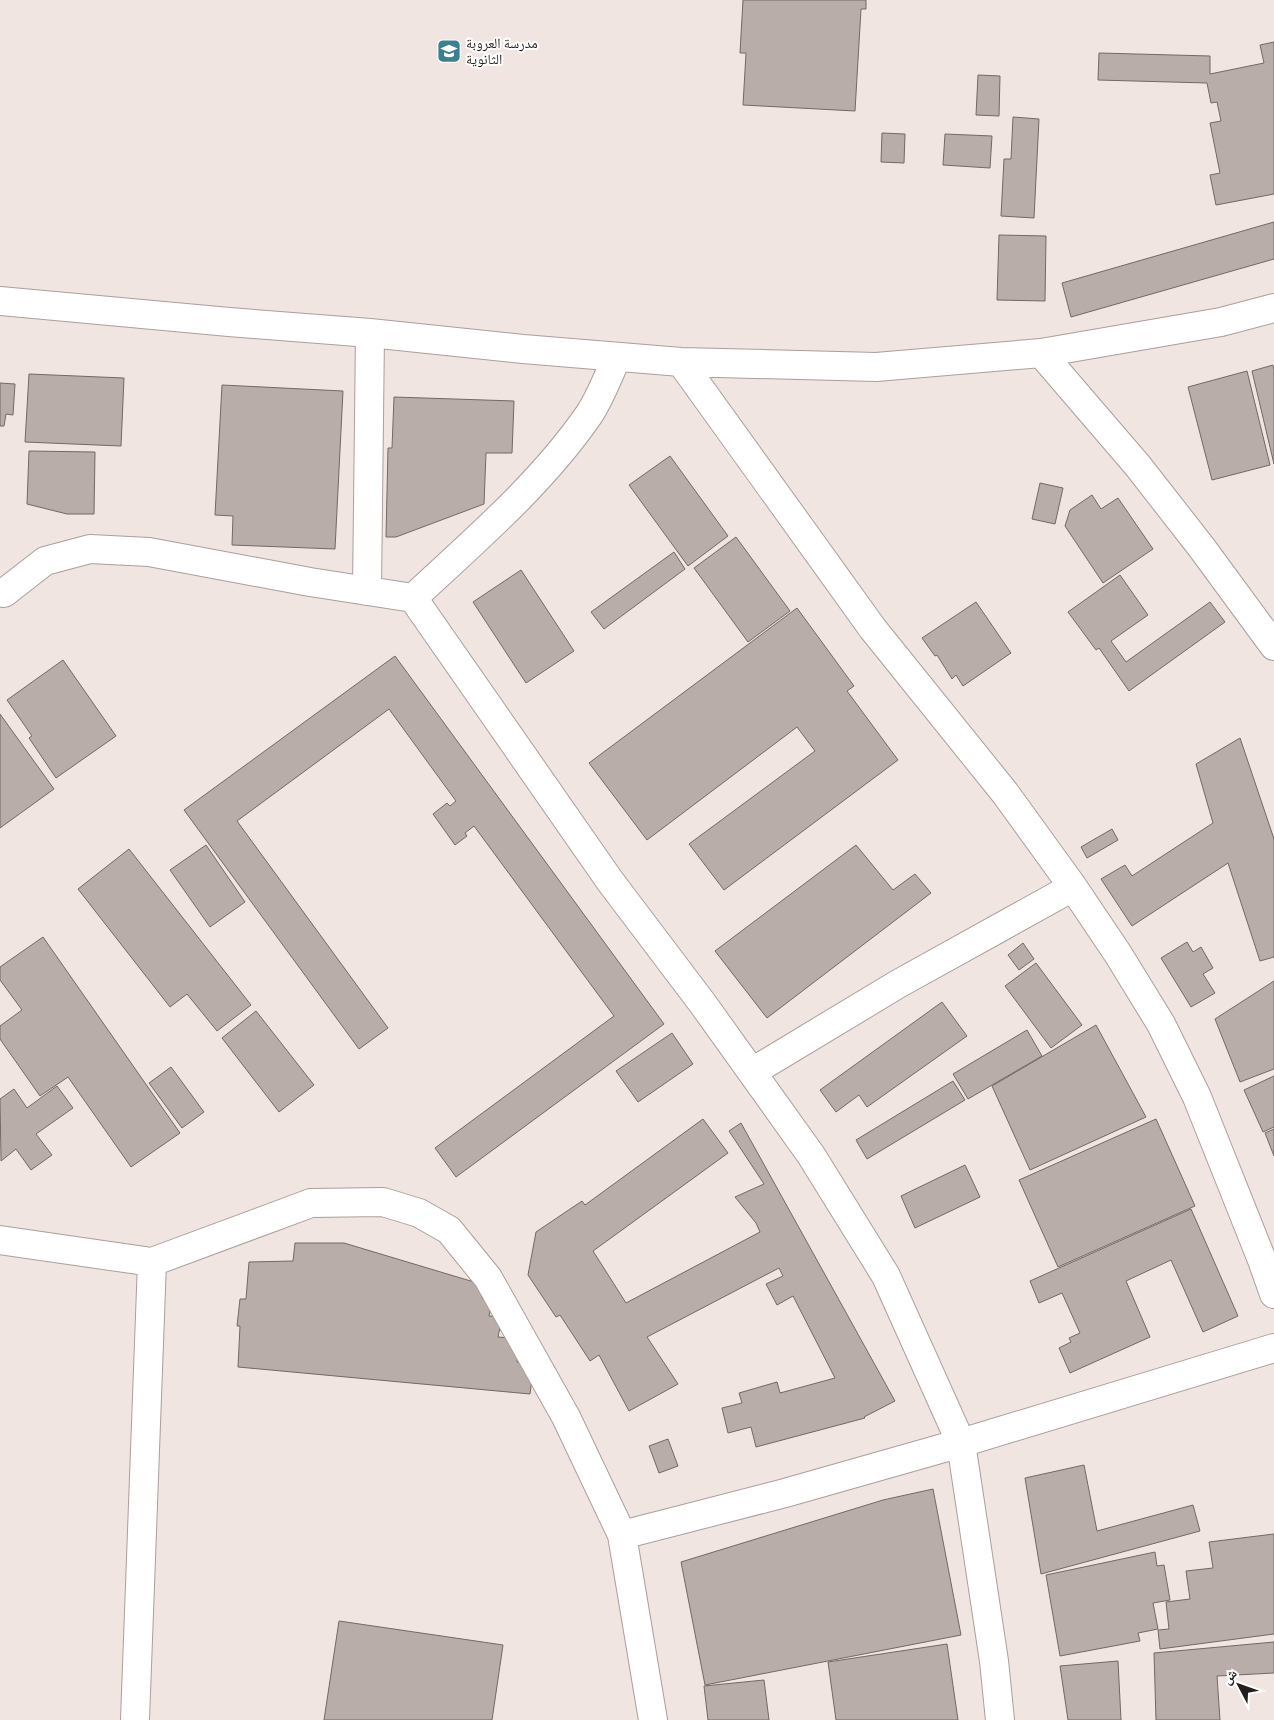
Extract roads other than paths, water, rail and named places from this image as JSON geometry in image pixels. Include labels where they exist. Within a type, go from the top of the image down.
[{"type":"street","points":[[0,300],[229,322],[370,333],[617,358],[681,362],[876,367],[1041,353],[1221,322],[1274,308]]},
{"type":"street","points":[[367,591],[370,333]]},
{"type":"street","points":[[1041,353],[1138,466],[1202,548],[1274,646]]},
{"type":"street","points":[[413,598],[548,468],[590,415],[617,358]]},
{"type":"street","points":[[681,362],[873,628],[1005,793],[1073,887],[1118,954],[1161,1024],[1197,1097],[1274,1294]]},
{"type":"street","points":[[4,593],[45,561],[90,549],[149,552],[413,598],[610,881],[703,1004],[811,1155],[886,1276],[961,1443],[994,1661],[1000,1720]]},
{"type":"street","points":[[752,1072],[898,984],[1073,887]]},
{"type":"street","points":[[0,1240],[152,1262],[311,1203],[383,1202],[419,1213],[449,1230],[488,1278],[566,1417],[622,1535],[653,1720]]},
{"type":"street","points":[[135,1720],[152,1262]]},
{"type":"street","points":[[622,1535],[785,1494],[1274,1348]]},
{"type":"place","name":"مدرسة العروبة الثانوية","points":[[449,51]]}]
